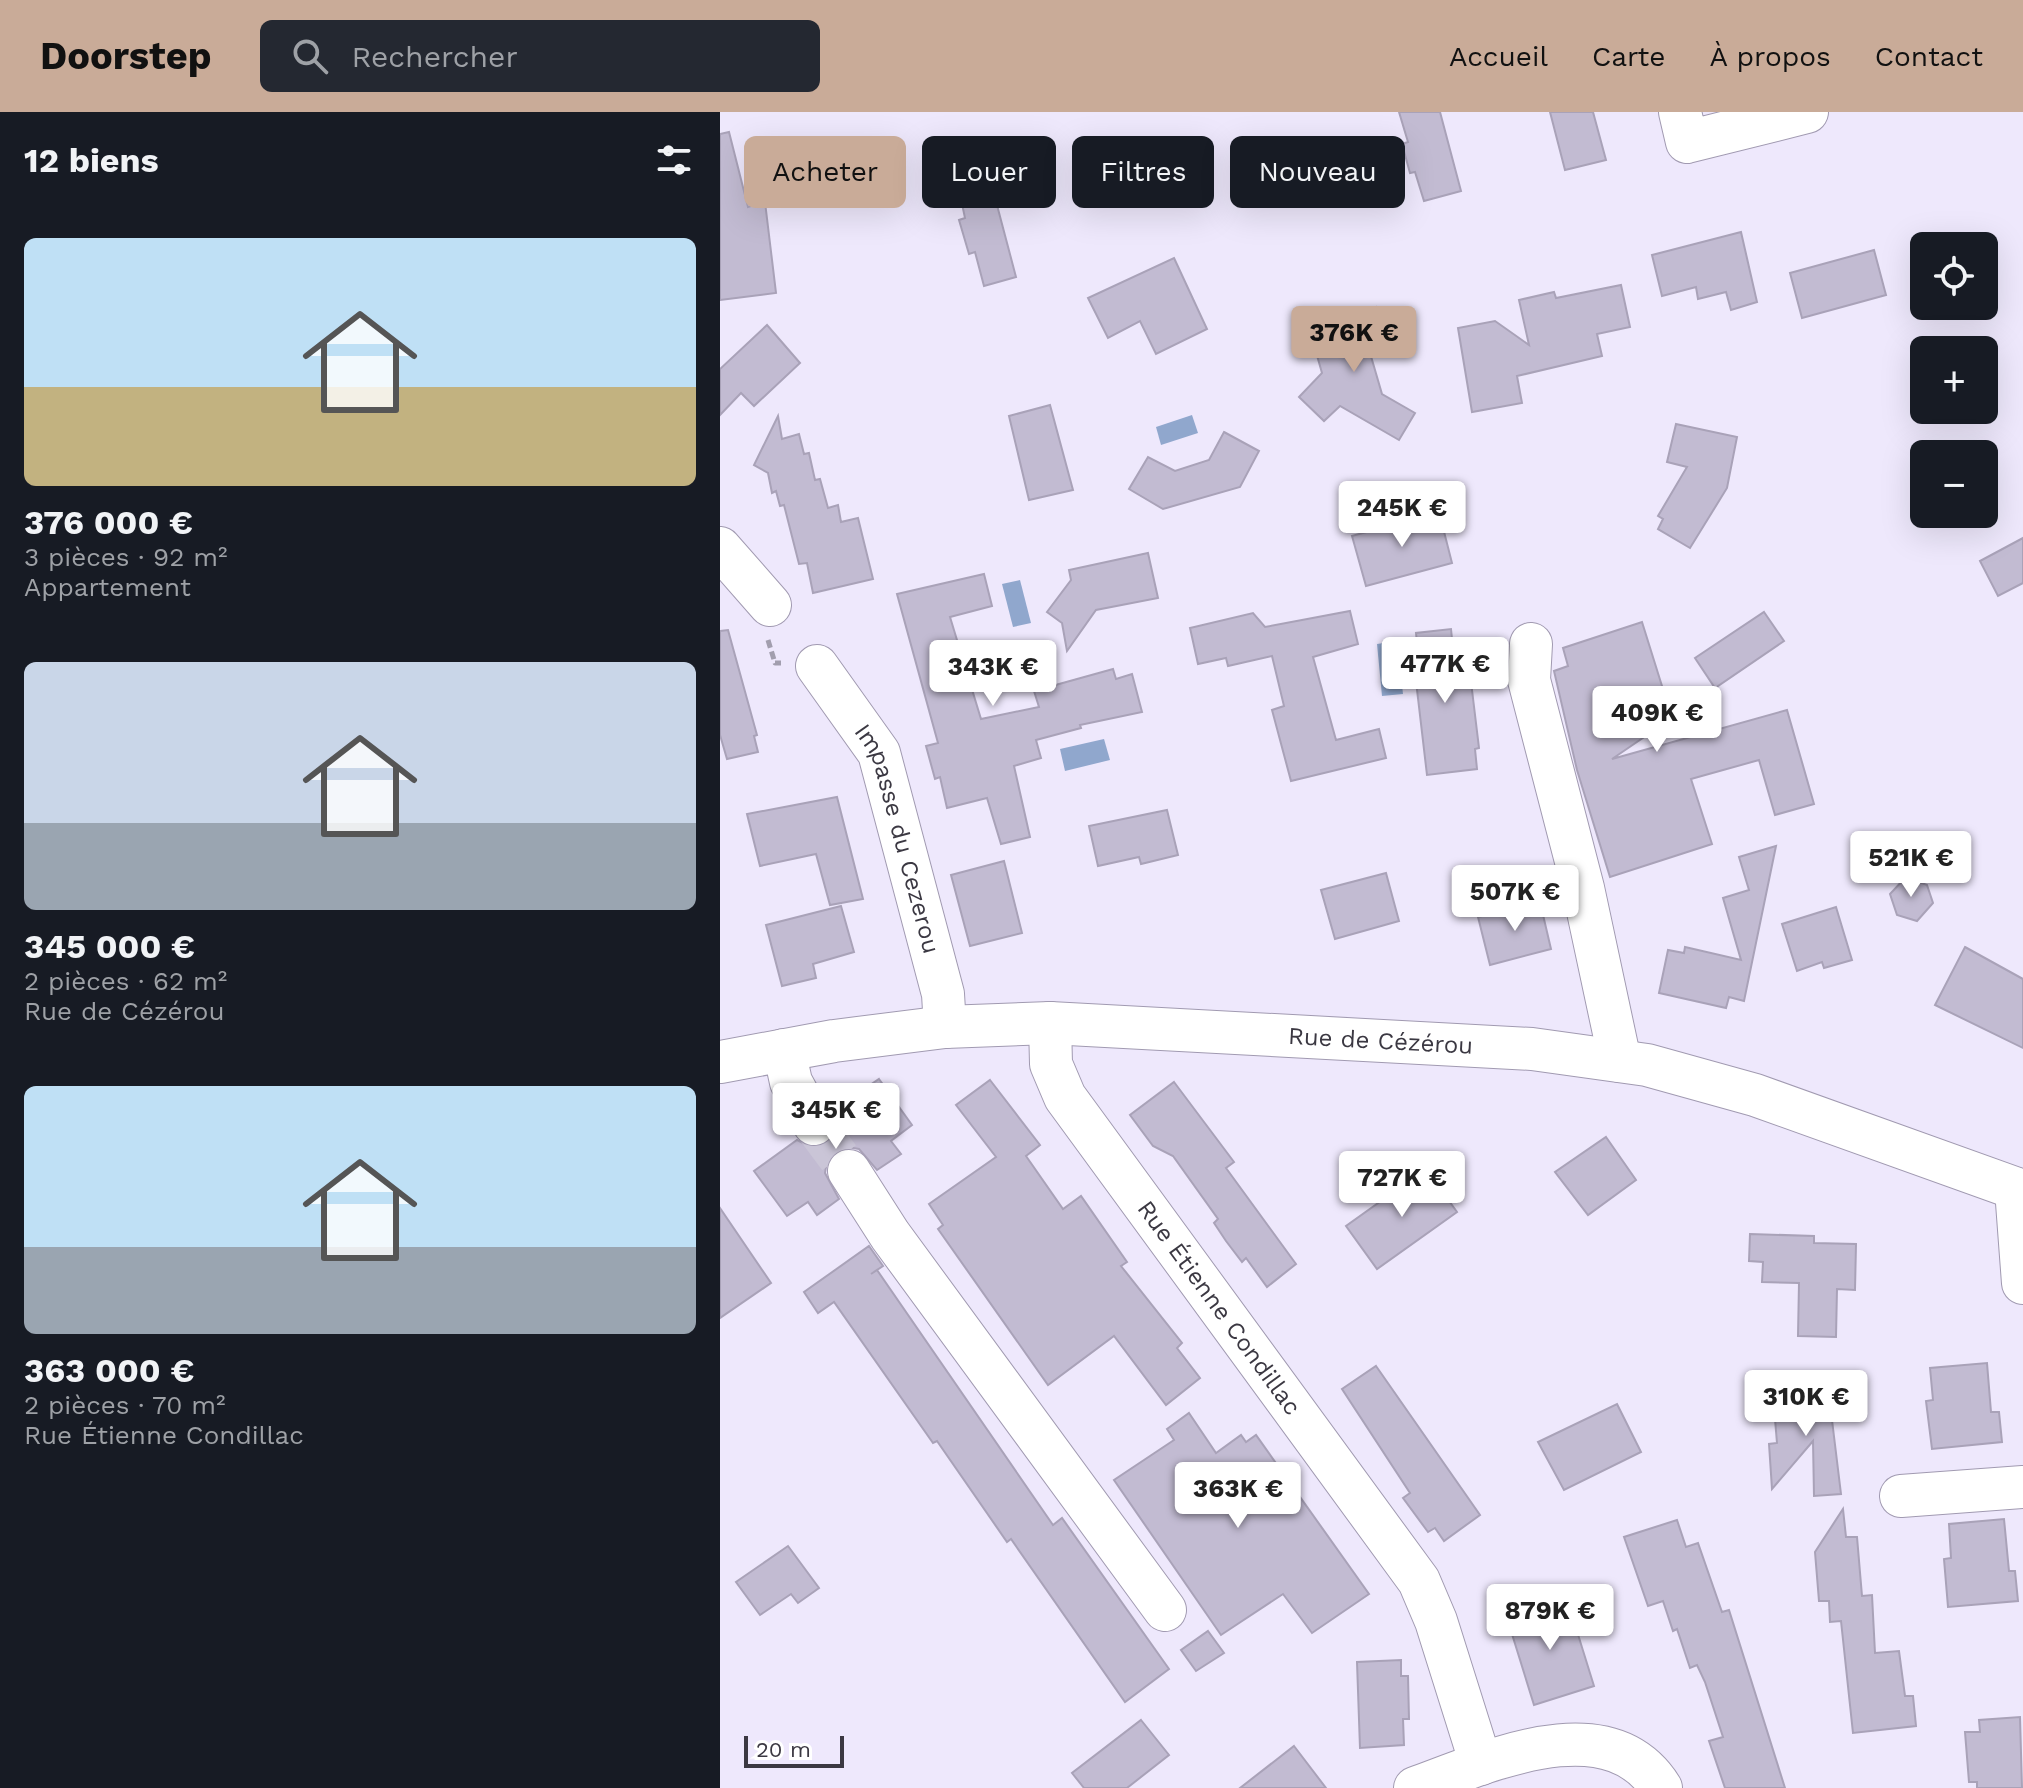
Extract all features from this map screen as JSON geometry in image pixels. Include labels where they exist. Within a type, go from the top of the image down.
[{"type":"street","points":[[1680,112],[1687,142],[1807,112]]},
{"type":"street","points":[[720,548],[770,605]]},
{"type":"street","points":[[1531,644],[1529,680],[1583,888],[1620,1061]]},
{"type":"street","name":"Impasse du Cezerou","points":[[817,666],[879,753],[943,994],[945,1027]]},
{"type":"street","name":"Rue de Cézérou","points":[[720,1062],[945,1027],[1050,1023],[1532,1049],[1620,1061],[1755,1095],[2019,1190]]},
{"type":"street","name":"Rue Étienne Condillac","points":[[1050,1023],[1051,1064],[1065,1097],[1419,1581],[1436,1621],[1481,1764]]},
{"type":"street","points":[[784,1050],[791,1082],[814,1124]]},
{"type":"street","points":[[849,1171],[890,1235],[1165,1610]]},
{"type":"street","points":[[2019,1190],[2023,1283]]},
{"type":"street","points":[[1901,1496],[2023,1487]]},
{"type":"street","points":[[1415,1788],[1481,1764],[1566,1744],[1593,1743],[1617,1749],[1637,1762],[1661,1788]]},
{"type":"path","points":[[770,605],[759,627],[769,642],[775,663],[817,666]]},
{"type":"water","points":[[1192,415],[1198,433],[1161,445],[1156,427]]},
{"type":"water","points":[[1020,580],[1031,623],[1013,627],[1002,584]]},
{"type":"water","points":[[1397,641],[1403,694],[1382,696],[1377,644]]},
{"type":"water","points":[[1104,739],[1110,760],[1065,771],[1060,749]]},
{"type":"building","points":[[1399,112],[1440,112],[1461,191],[1424,201],[1415,172],[1410,173],[1405,155],[1405,143],[1408,142]]},
{"type":"building","points":[[1550,112],[1593,112],[1606,160],[1565,170]]},
{"type":"building","points":[[729,132],[744,191],[744,208],[766,208],[776,293],[720,300],[720,134]]},
{"type":"building","points":[[963,208],[998,208],[1016,277],[984,286],[975,252],[969,254],[959,220],[965,218]]},
{"type":"building","points":[[1741,232],[1757,302],[1731,310],[1726,292],[1698,299],[1696,287],[1662,296],[1652,255]]},
{"type":"building","points":[[1874,250],[1886,295],[1802,318],[1790,273]]},
{"type":"building","points":[[1174,258],[1207,329],[1156,354],[1140,321],[1108,338],[1088,298]]},
{"type":"building","points":[[1621,285],[1630,327],[1597,334],[1602,356],[1517,376],[1522,403],[1472,412],[1458,328],[1495,321],[1529,345],[1519,300],[1554,292],[1556,298]]},
{"type":"building","points":[[1376,307],[1386,342],[1368,346],[1382,394],[1415,413],[1399,440],[1340,406],[1324,421],[1299,397],[1322,373],[1316,352],[1322,350],[1315,325]]},
{"type":"building","points":[[767,325],[800,363],[754,406],[741,393],[720,415],[720,369]]},
{"type":"building","points":[[1050,405],[1073,490],[1029,500],[1009,416]]},
{"type":"building","points":[[778,416],[782,439],[799,434],[804,454],[809,453],[815,480],[820,479],[828,508],[838,505],[841,522],[858,518],[873,579],[813,593],[807,563],[799,564],[784,505],[780,506],[776,491],[772,493],[768,473],[754,465]]},
{"type":"building","points":[[1676,424],[1737,437],[1727,488],[1690,548],[1658,529],[1663,519],[1658,516],[1687,467],[1667,462]]},
{"type":"building","points":[[1224,432],[1259,451],[1240,487],[1163,509],[1129,489],[1148,457],[1175,471],[1209,460]]},
{"type":"building","points":[[1439,512],[1452,563],[1366,586],[1352,536]]},
{"type":"building","points":[[2023,538],[2023,583],[1998,596],[1980,561]]},
{"type":"building","points":[[1148,553],[1158,598],[1096,610],[1067,651],[1062,623],[1047,612],[1071,580],[1069,570]]},
{"type":"building","points":[[984,574],[992,606],[950,617],[981,719],[1039,707],[1034,691],[1113,669],[1116,679],[1132,674],[1142,712],[1080,725],[1081,728],[1036,740],[1041,758],[1014,766],[1030,837],[1001,844],[987,798],[947,808],[940,777],[935,779],[926,746],[938,743],[897,594]]},
{"type":"building","points":[[1350,611],[1358,644],[1313,657],[1336,740],[1379,729],[1386,758],[1291,781],[1272,710],[1284,706],[1272,656],[1228,666],[1226,658],[1198,664],[1190,628],[1253,613],[1265,627]]},
{"type":"building","points":[[1764,612],[1784,641],[1715,688],[1695,658]]},
{"type":"building","points":[[1642,622],[1672,718],[1612,759],[1787,710],[1814,804],[1775,815],[1759,760],[1691,779],[1712,844],[1610,877],[1577,770],[1554,671],[1568,666],[1563,648]]},
{"type":"building","points":[[1451,629],[1454,659],[1468,657],[1479,748],[1475,749],[1477,769],[1427,775],[1414,664],[1419,663],[1416,633]]},
{"type":"building","points":[[728,630],[757,735],[754,736],[758,752],[727,759],[720,735],[720,631]]},
{"type":"building","points":[[837,797],[863,899],[830,905],[816,854],[760,866],[747,814]]},
{"type":"building","points":[[1167,810],[1178,855],[1141,864],[1139,857],[1098,866],[1089,826]]},
{"type":"building","points":[[1776,846],[1744,1001],[1729,997],[1726,1008],[1659,993],[1668,950],[1684,953],[1685,947],[1741,960],[1723,898],[1749,890],[1739,857]]},
{"type":"building","points":[[1004,861],[1022,933],[970,946],[951,875]]},
{"type":"building","points":[[1386,873],[1399,921],[1335,939],[1321,890]]},
{"type":"building","points":[[1906,877],[1927,885],[1933,903],[1917,921],[1897,915],[1890,894]]},
{"type":"building","points":[[1540,902],[1551,949],[1490,965],[1478,917]]},
{"type":"building","points":[[841,906],[854,952],[813,964],[816,978],[782,986],[766,925]]},
{"type":"building","points":[[1836,907],[1852,960],[1824,968],[1822,962],[1797,971],[1782,924]]},
{"type":"building","points":[[1965,947],[2023,979],[2023,1048],[1935,1005]]},
{"type":"building","points":[[879,1079],[912,1125],[891,1141],[901,1154],[877,1170],[859,1149],[847,1147],[837,1150],[827,1161],[825,1173],[839,1199],[817,1215],[808,1202],[787,1216],[754,1171],[797,1140],[813,1148],[826,1145],[834,1137],[838,1125],[834,1110]]},
{"type":"building","points":[[990,1080],[1040,1145],[1026,1156],[1063,1209],[1081,1196],[1127,1262],[1121,1266],[1182,1343],[1177,1348],[1200,1378],[1166,1405],[1114,1336],[1048,1385],[938,1229],[943,1225],[929,1204],[996,1157],[956,1105]]},
{"type":"building","points":[[1174,1082],[1234,1162],[1226,1168],[1296,1264],[1267,1287],[1246,1258],[1242,1262],[1226,1241],[1214,1223],[1218,1219],[1173,1156],[1153,1146],[1130,1115]]},
{"type":"building","points":[[1606,1137],[1636,1180],[1588,1215],[1555,1172]]},
{"type":"building","points":[[1426,1169],[1457,1212],[1377,1269],[1346,1226]]},
{"type":"building","points":[[720,1208],[771,1283],[720,1318]]},
{"type":"building","points":[[1750,1234],[1814,1236],[1814,1243],[1856,1244],[1855,1290],[1837,1289],[1836,1337],[1798,1336],[1799,1283],[1762,1282],[1763,1262],[1749,1261]]},
{"type":"building","points":[[869,1246],[883,1266],[877,1270],[1053,1525],[1062,1518],[1169,1669],[1125,1702],[1011,1539],[1007,1542],[937,1441],[933,1443],[834,1302],[818,1313],[804,1292]]},
{"type":"building","points":[[1987,1363],[1991,1412],[1999,1412],[2002,1442],[1932,1449],[1926,1401],[1933,1400],[1930,1368]]},
{"type":"building","points":[[1376,1366],[1480,1515],[1444,1541],[1435,1528],[1428,1532],[1403,1498],[1410,1493],[1342,1389]]},
{"type":"building","points":[[1812,1387],[1841,1409],[1832,1420],[1841,1494],[1814,1496],[1813,1441],[1772,1489],[1769,1444],[1777,1443],[1775,1419],[1781,1418],[1779,1397],[1788,1388]]},
{"type":"building","points":[[1617,1404],[1641,1452],[1564,1490],[1538,1442]]},
{"type":"building","points":[[1189,1413],[1216,1453],[1241,1435],[1246,1442],[1256,1435],[1369,1594],[1312,1633],[1283,1594],[1221,1635],[1114,1480],[1174,1440],[1167,1429]]},
{"type":"building","points":[[1843,1509],[1846,1537],[1857,1537],[1862,1596],[1872,1595],[1875,1653],[1899,1651],[1905,1696],[1913,1696],[1916,1726],[1853,1733],[1841,1621],[1830,1622],[1829,1601],[1819,1601],[1815,1552]]},
{"type":"building","points":[[2004,1519],[2009,1571],[2015,1571],[2018,1601],[1948,1607],[1944,1559],[1951,1558],[1949,1524]]},
{"type":"building","points":[[1677,1520],[1686,1547],[1698,1543],[1722,1612],[1729,1610],[1785,1788],[1725,1788],[1709,1741],[1723,1737],[1705,1682],[1697,1665],[1690,1668],[1677,1629],[1673,1631],[1663,1601],[1648,1606],[1624,1537]]},
{"type":"building","points":[[788,1546],[819,1588],[798,1603],[791,1594],[760,1615],[736,1582]]},
{"type":"building","points":[[1567,1599],[1594,1686],[1534,1705],[1507,1618]]},
{"type":"building","points":[[1208,1631],[1224,1653],[1196,1671],[1181,1650]]},
{"type":"building","points":[[1401,1660],[1401,1676],[1408,1676],[1409,1719],[1403,1719],[1404,1745],[1360,1748],[1357,1662]]},
{"type":"building","points":[[2020,1717],[2022,1788],[1977,1788],[1977,1782],[1969,1782],[1965,1732],[1980,1732],[1979,1720]]},
{"type":"building","points":[[1141,1720],[1169,1755],[1127,1788],[1084,1788],[1072,1773]]},
{"type":"building","points":[[1294,1746],[1326,1788],[1240,1788]]},
{"type":"tunnel","points":[[814,1124],[849,1171]]}]
